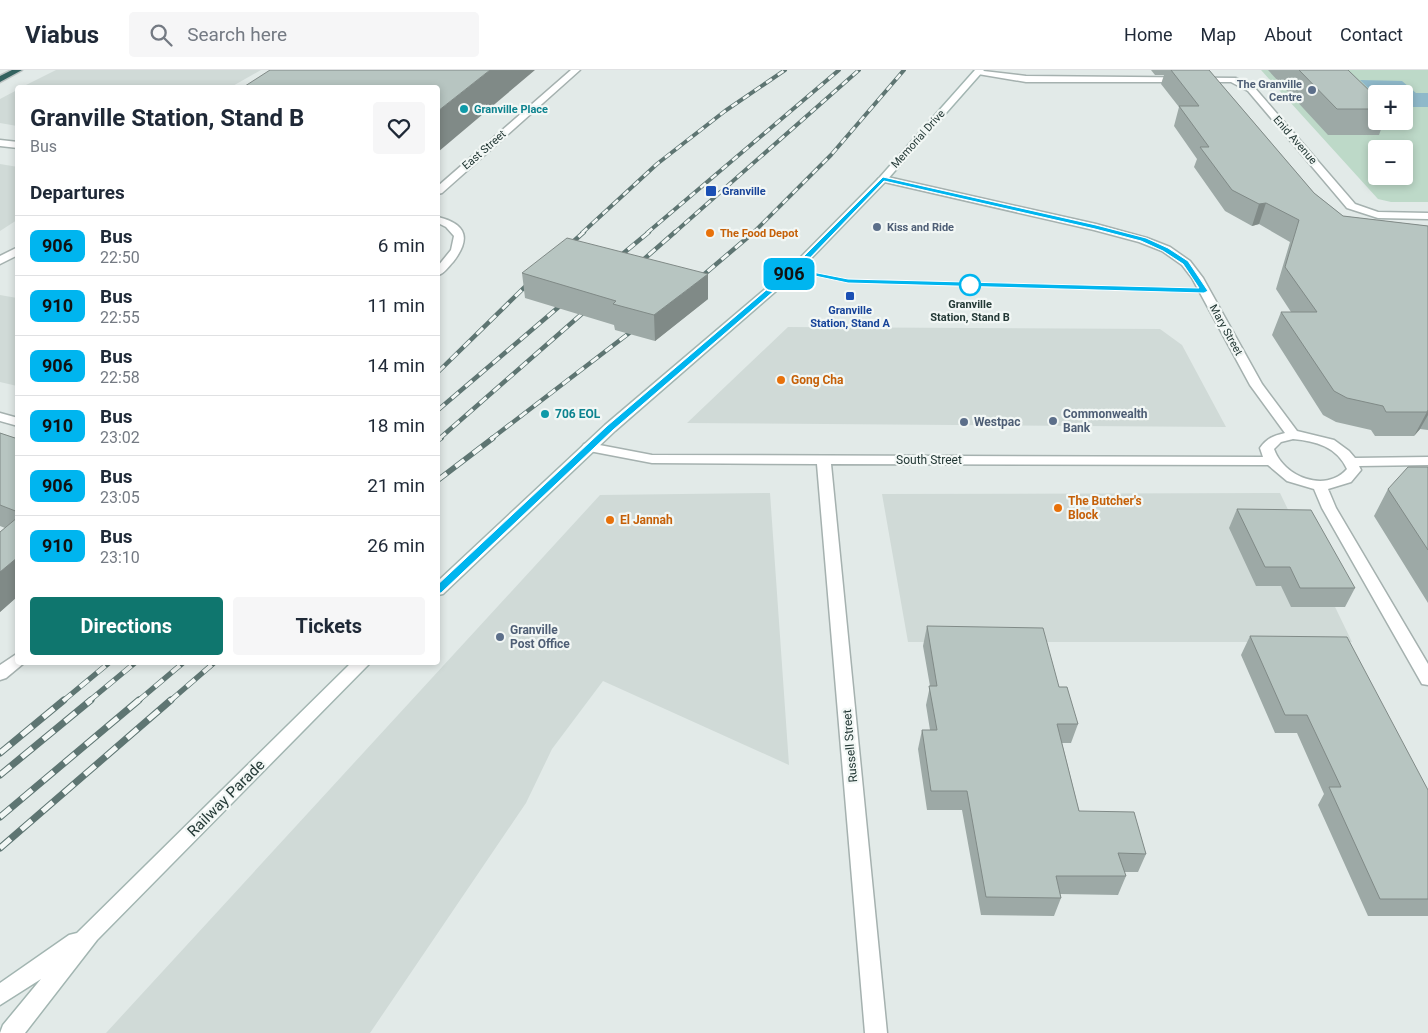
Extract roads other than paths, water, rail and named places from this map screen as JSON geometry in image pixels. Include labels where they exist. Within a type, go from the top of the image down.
[{"type":"highway","points":[[0,79],[18,70]]},
{"type":"street","name":"East Street","points":[[440,189],[576,70]]},
{"type":"street","name":"Memorial Drive","points":[[588,447],[795,269],[883,179],[979,71]]},
{"type":"street","name":"Enid Avenue","points":[[979,71],[1026,79],[1216,78],[1240,82],[1251,89],[1351,206],[1366,213],[1428,216]]},
{"type":"street","points":[[0,143],[15,146]]},
{"type":"street","name":"Mary Street","points":[[883,179],[1113,231],[1166,249],[1186,263],[1197,278],[1256,385],[1293,435]]},
{"type":"street","points":[[440,221],[453,226],[459,234],[460,244],[453,256],[440,270]]},
{"type":"street","points":[[0,261],[15,252]]},
{"type":"street","points":[[0,417],[15,421]]},
{"type":"street","points":[[1293,435],[1326,441],[1346,454],[1352,462],[1354,470],[1350,477],[1343,482],[1332,485],[1319,485],[1290,477],[1271,462],[1267,448],[1270,443],[1276,439],[1293,435]]},
{"type":"street","points":[[440,588],[588,447]]},
{"type":"street","name":"South Street","points":[[588,447],[652,459],[1271,462]]},
{"type":"street","name":"Russell Street","points":[[824,460],[876,1033]]},
{"type":"street","points":[[1352,462],[1428,461]]},
{"type":"street","points":[[1319,485],[1329,508],[1428,679]]},
{"type":"street","points":[[0,674],[15,662]]},
{"type":"street","name":"Railway Parade","points":[[11,1033],[90,933],[359,665]]},
{"type":"street","name":"Railway Parade","points":[[0,995],[90,933]]},
{"type":"water","points":[[1360,80],[1402,81],[1407,85],[1368,85],[1368,88]]},
{"type":"water","points":[[1413,90],[1416,93],[1428,93],[1428,107],[1413,107]]},
{"type":"railway","points":[[582,233],[657,164],[725,111],[785,70]]},
{"type":"railway","points":[[647,233],[839,70]]},
{"type":"railway","points":[[674,233],[859,70]]},
{"type":"railway","points":[[754,232],[831,155],[904,70]]},
{"type":"railway","points":[[565,249],[584,232]]},
{"type":"railway","points":[[614,261],[649,232]]},
{"type":"railway","points":[[635,267],[675,232]]},
{"type":"railway","points":[[694,283],[754,232]]},
{"type":"railway","points":[[440,370],[534,278]]},
{"type":"railway","points":[[440,408],[568,299]]},
{"type":"railway","points":[[440,438],[592,305]]},
{"type":"railway","points":[[491,439],[641,324]]},
{"type":"railway","points":[[440,478],[493,438]]},
{"type":"railway","points":[[63,701],[106,665]]},
{"type":"railway","points":[[89,701],[132,665]]},
{"type":"railway","points":[[138,701],[180,665]]},
{"type":"railway","points":[[170,701],[212,665]]},
{"type":"railway","points":[[0,753],[64,700]]},
{"type":"railway","points":[[0,775],[91,700]]},
{"type":"railway","points":[[0,817],[139,700]]},
{"type":"railway","points":[[0,848],[171,700]]},
{"type":"place","name":"The Granville Centre","points":[[1312,90]]},
{"type":"place","name":"Granville Place","points":[[464,109]]},
{"type":"place","name":"Granville","points":[[711,191]]},
{"type":"place","name":"Kiss and Ride","points":[[877,227]]},
{"type":"place","name":"The Food Depot","points":[[710,233]]},
{"type":"place","name":"Granville Station, Stand B","points":[[970,285]]},
{"type":"place","name":"Granville Station, Stand A","points":[[850,296]]},
{"type":"place","name":"Gong Cha","points":[[781,380]]},
{"type":"place","name":"706 EOL","points":[[545,414]]},
{"type":"place","name":"Commonwealth Bank","points":[[1053,421]]},
{"type":"place","name":"Westpac","points":[[964,422]]},
{"type":"place","name":"The Butcher's Block","points":[[1058,508]]},
{"type":"place","name":"El Jannah","points":[[610,520]]},
{"type":"place","name":"Granville Post Office","points":[[500,637]]}]
